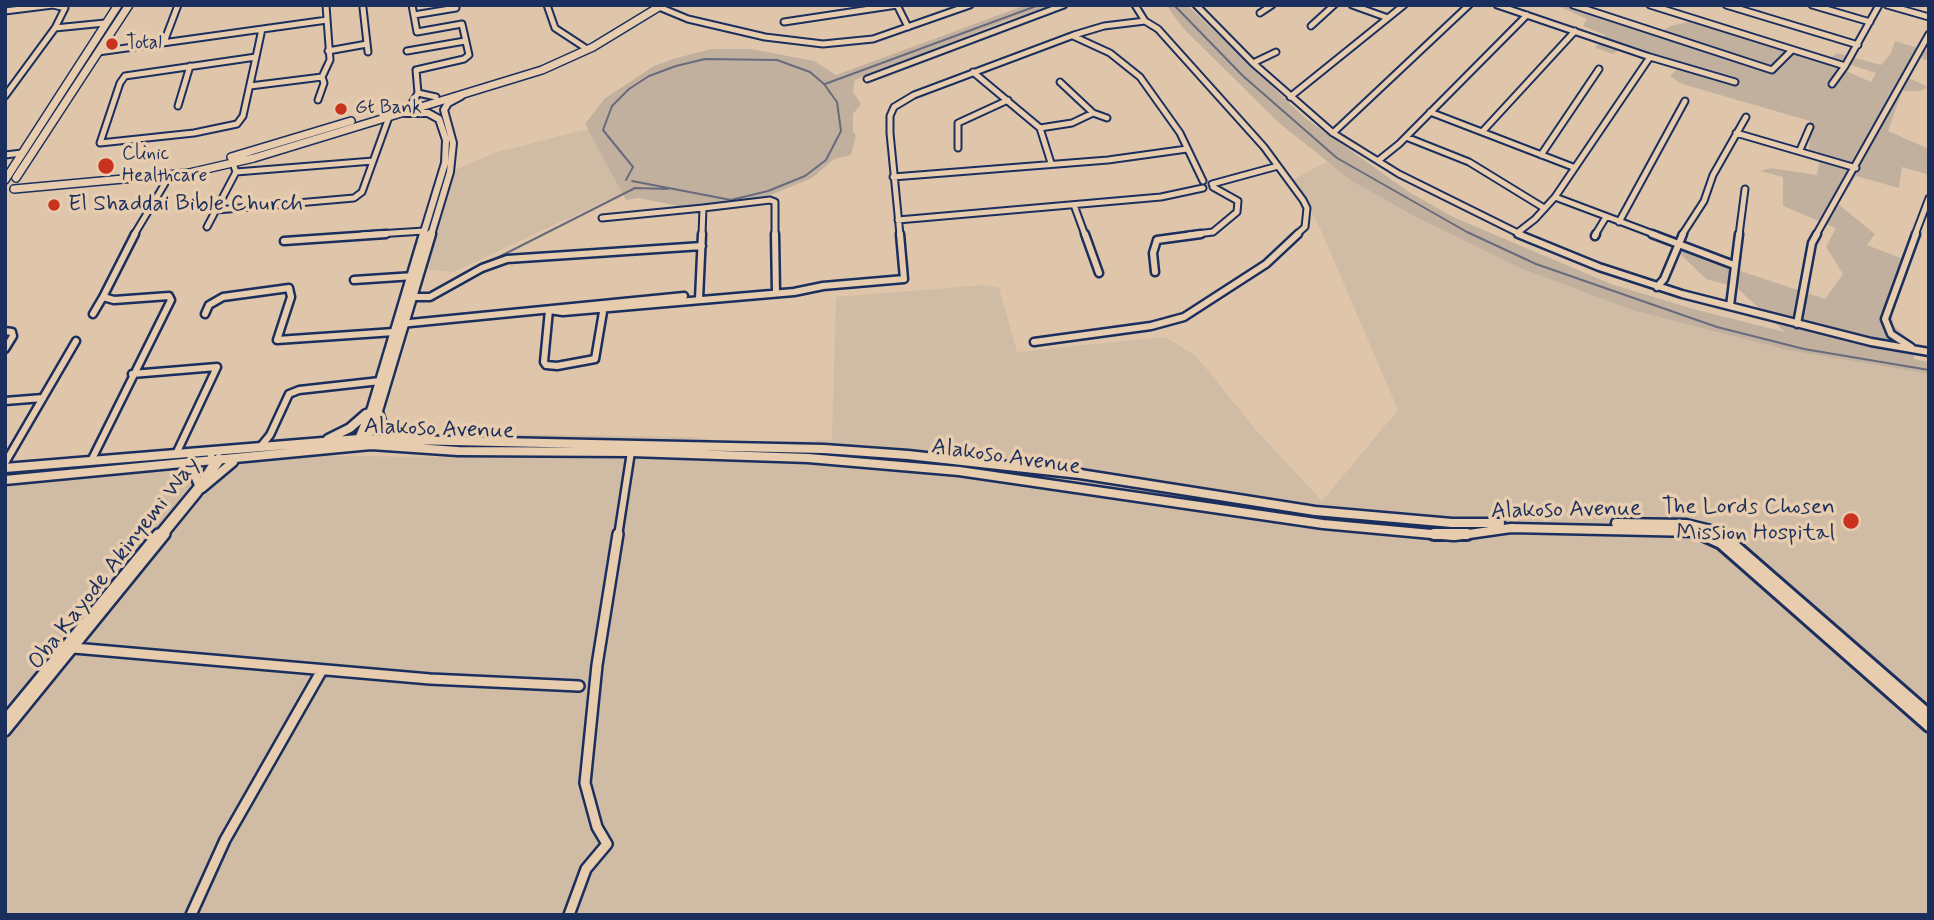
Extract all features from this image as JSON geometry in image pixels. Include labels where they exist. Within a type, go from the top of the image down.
[{"type":"main road","points":[[5,180],[118,5]]},
{"type":"main road","points":[[5,199],[129,5]]},
{"type":"main road","points":[[5,180],[161,170],[215,162],[523,72],[584,47],[658,6]]},
{"type":"main road","points":[[10,190],[170,175],[233,163],[568,60],[658,6]]},
{"type":"main road","points":[[108,19],[122,18]]},
{"type":"street","points":[[164,42],[178,5]]},
{"type":"street","points":[[318,100],[324,83],[322,77],[329,64],[327,5]]},
{"type":"street","points":[[412,5],[417,32],[462,24],[469,55],[467,58],[416,69],[418,93],[412,103]]},
{"type":"street","points":[[547,5],[555,28],[584,47]]},
{"type":"street","points":[[784,22],[897,5],[908,27]]},
{"type":"street","points":[[867,79],[1064,5]]},
{"type":"street","points":[[1034,342],[1121,331],[1172,321],[1207,304],[1266,264],[1305,227],[1307,208],[1278,166],[1158,29],[1145,21],[1135,5]]},
{"type":"street","points":[[1196,5],[1253,63],[1332,133],[1399,174],[1517,233],[1578,259],[1657,287],[1871,342],[1929,352]]},
{"type":"street","points":[[1260,13],[1272,5]]},
{"type":"street","points":[[1311,26],[1334,5]]},
{"type":"street","points":[[1352,5],[1388,18]]},
{"type":"street","points":[[1290,97],[1404,5]]},
{"type":"street","points":[[1332,133],[1469,5]]},
{"type":"street","points":[[1497,5],[1650,57],[1735,82]]},
{"type":"street","points":[[1573,5],[1772,70],[1792,50]]},
{"type":"street","points":[[1650,5],[1845,66]]},
{"type":"street","points":[[1726,5],[1858,45]]},
{"type":"street","points":[[1812,5],[1870,22]]},
{"type":"street","points":[[1832,84],[1858,45],[1879,5]]},
{"type":"street","points":[[1887,5],[1929,17]]},
{"type":"street","points":[[5,11],[62,6],[65,8],[55,28],[5,96]]},
{"type":"street","points":[[658,6],[688,19],[808,44],[863,41],[966,6]]},
{"type":"street","points":[[363,8],[368,51]]},
{"type":"street","points":[[414,15],[456,8]]},
{"type":"street","points":[[1379,160],[1391,152],[1527,15]]},
{"type":"street","points":[[55,28],[108,19]]},
{"type":"street","points":[[98,52],[327,20]]},
{"type":"street","points":[[205,314],[209,305],[223,297],[289,288],[291,297],[276,340],[549,310],[563,312],[904,279],[890,116],[894,107],[908,97],[1072,36],[1111,25],[1145,21]]},
{"type":"street","points":[[256,57],[135,73],[122,79],[100,143],[109,145],[232,126],[243,116],[250,86],[262,29]]},
{"type":"street","points":[[1482,132],[1575,31]]},
{"type":"street","points":[[1797,324],[1812,243],[1929,34]]},
{"type":"street","points":[[1072,36],[1110,53],[1150,89],[1187,149],[1203,185]]},
{"type":"street","points":[[407,51],[465,41]]},
{"type":"street","points":[[328,51],[367,44]]},
{"type":"street","points":[[1253,63],[1276,52]]},
{"type":"street","points":[[1517,233],[1555,197],[1650,57]]},
{"type":"street","points":[[178,106],[190,66]]},
{"type":"street","points":[[1541,155],[1599,69]]},
{"type":"street","points":[[973,72],[1040,128],[1051,163]]},
{"type":"street","points":[[250,86],[322,77]]},
{"type":"street","points":[[1060,82],[1093,113],[1107,118]]},
{"type":"street","points":[[418,93],[436,97]]},
{"type":"street","points":[[403,440],[383,428],[375,409],[380,381],[452,162],[452,139],[444,110],[452,101],[466,93]]},
{"type":"street","points":[[958,148],[958,123],[1008,100]]},
{"type":"street","points":[[1619,222],[1685,101]]},
{"type":"street","points":[[217,210],[351,200],[362,192],[391,116],[416,112],[432,114],[439,118],[444,134],[445,163],[424,231],[412,297],[398,327],[365,442]]},
{"type":"street","points":[[1430,112],[1573,167]]},
{"type":"street","points":[[1040,128],[1072,122],[1093,113]]},
{"type":"street","points":[[1657,287],[1671,265],[1677,244],[1704,201],[1713,175],[1745,117]]},
{"type":"street","points":[[1800,150],[1810,127]]},
{"type":"street","points":[[1736,133],[1856,168]]},
{"type":"street","points":[[1406,136],[1468,162],[1544,208]]},
{"type":"street","points":[[894,177],[1108,160],[1187,149]]},
{"type":"street","points":[[5,155],[22,153]]},
{"type":"street","points":[[236,172],[373,161]]},
{"type":"street","points":[[207,227],[236,172],[233,163]]},
{"type":"street","points":[[898,220],[1161,197],[1194,192],[1203,185],[1212,185],[1278,166]]},
{"type":"street","points":[[93,314],[170,175]]},
{"type":"street","points":[[1155,272],[1153,253],[1156,241],[1213,232],[1237,212],[1238,201],[1212,185]]},
{"type":"street","points":[[1730,306],[1745,188]]},
{"type":"street","points":[[1555,197],[1734,265]]},
{"type":"street","points":[[1918,350],[1891,334],[1885,319],[1929,198]]},
{"type":"street","points":[[602,218],[770,200],[775,202],[776,291]]},
{"type":"street","points":[[1074,205],[1099,273]]},
{"type":"street","points":[[699,297],[703,208]]},
{"type":"street","points":[[1595,236],[1606,217]]},
{"type":"street","points":[[284,241],[424,231]]},
{"type":"street","points":[[412,297],[430,297],[482,268],[507,259],[702,246]]},
{"type":"street","points":[[354,280],[415,276]]},
{"type":"street","points":[[92,459],[171,297],[114,300],[103,296]]},
{"type":"street","points":[[549,310],[544,362],[546,365],[557,366],[595,359],[605,306]]},
{"type":"street","points":[[5,331],[12,332],[13,336],[5,349]]},
{"type":"street","points":[[5,465],[76,341]]},
{"type":"street","points":[[132,374],[217,367],[176,454]]},
{"type":"street","points":[[182,463],[193,471],[201,486],[231,463],[261,451],[289,394],[299,390],[380,381]]},
{"type":"street","points":[[5,401],[43,398]]},
{"type":"street","points":[[325,440],[356,424],[375,409]]},
{"type":"street","name":"Alakoso Avenue","points":[[5,480],[217,461],[325,440],[458,452],[631,453],[856,460],[994,471],[1080,474],[1315,511],[1452,523],[1686,524],[1714,530],[1929,715]]},
{"type":"street","name":"Alakoso Avenue","points":[[5,465],[403,440],[824,449],[908,455],[1171,501],[1323,524],[1457,536],[1493,529],[1535,528],[1650,529],[1706,534],[1721,543],[1929,726]]},
{"type":"street","name":"Oba Kayode Akinyemi Way","points":[[5,731],[201,486],[217,461],[213,450]]},
{"type":"street","points":[[569,915],[586,869],[607,844],[597,827],[585,783],[586,755],[631,453]]},
{"type":"street","name":"Oba Kayode Akinyemi Way","points":[[5,720],[201,486]]},
{"type":"street","points":[[1170,489],[1171,501]]},
{"type":"street","points":[[1452,523],[1457,536]]},
{"type":"street","points":[[74,648],[491,683],[579,686]]},
{"type":"street","points":[[191,915],[225,840],[322,670]]},
{"type":"shaded area","points":[[1026,5],[1053,5],[855,80],[853,92],[861,104],[853,114],[853,131],[856,136],[851,155],[834,159],[812,178],[758,200],[700,210],[638,198],[626,200],[585,124],[604,99],[654,66],[673,59],[711,49],[751,49],[814,61],[836,75]]},
{"type":"shaded area","points":[[1166,5],[1187,5],[1305,118],[1409,192],[1453,217],[1611,284],[1693,309],[1785,332],[1736,287],[1706,279],[1673,247],[1628,225],[1722,265],[1825,299],[1843,274],[1826,247],[1836,228],[1783,206],[1783,177],[1760,171],[1771,168],[1817,175],[1820,159],[1809,151],[1810,121],[1682,84],[1670,76],[1679,67],[1624,47],[1613,54],[1595,48],[1605,35],[1583,26],[1587,19],[1556,5],[1585,5],[1661,31],[1695,20],[1826,62],[1871,82],[1876,73],[1830,58],[1837,53],[1881,65],[1891,53],[1895,41],[1929,51],[1929,61],[1920,58],[1908,78],[1929,87],[1919,91],[1902,91],[1888,131],[1929,149],[1929,175],[1902,167],[1899,188],[1856,176],[1838,204],[1875,234],[1867,245],[1911,262],[1892,315],[1894,326],[1914,344],[1914,359],[1929,362],[1929,374],[1787,350],[1632,310],[1520,268],[1412,215],[1352,181],[1279,123],[1183,28]]},
{"type":"shaded area","points":[[583,130],[597,130],[635,177],[622,193],[454,272],[430,270],[410,258],[437,178],[494,153]]},
{"type":"shaded area","points":[[1328,161],[1352,181],[1412,215],[1520,268],[1632,310],[1787,350],[1929,374],[1929,915],[5,915],[5,481],[312,456],[475,457],[493,438],[514,434],[693,437],[738,443],[832,440],[836,297],[984,285],[999,288],[1017,352],[1165,337],[1196,356],[1256,430],[1322,501],[1398,410],[1320,228],[1293,180]]},
{"type":"waterway","points":[[825,84],[1039,5]]},
{"type":"waterway","points":[[1174,5],[1243,76],[1337,158],[1467,232],[1536,264],[1717,327],[1804,349],[1929,370]]},
{"type":"waterway","points":[[626,180],[633,167],[603,130],[612,106],[629,89],[649,76],[676,66],[705,59],[777,60],[810,72],[824,84],[837,102],[841,131],[826,160],[805,176],[768,191],[731,200],[632,181]]},
{"type":"waterway","points":[[485,264],[635,188],[668,189]]},
{"type":"waterway","points":[[454,280],[477,267]]},
{"type":"place","name":"Total","points":[[112,44]]},
{"type":"place","name":"Gt Bank","points":[[341,109]]},
{"type":"place","name":"Clinic Healthcare","points":[[106,166]]},
{"type":"place","name":"El Shaddai Bible Church","points":[[54,205]]},
{"type":"place","name":"The Lords Chosen Mission Hospital","points":[[1851,521]]}]
